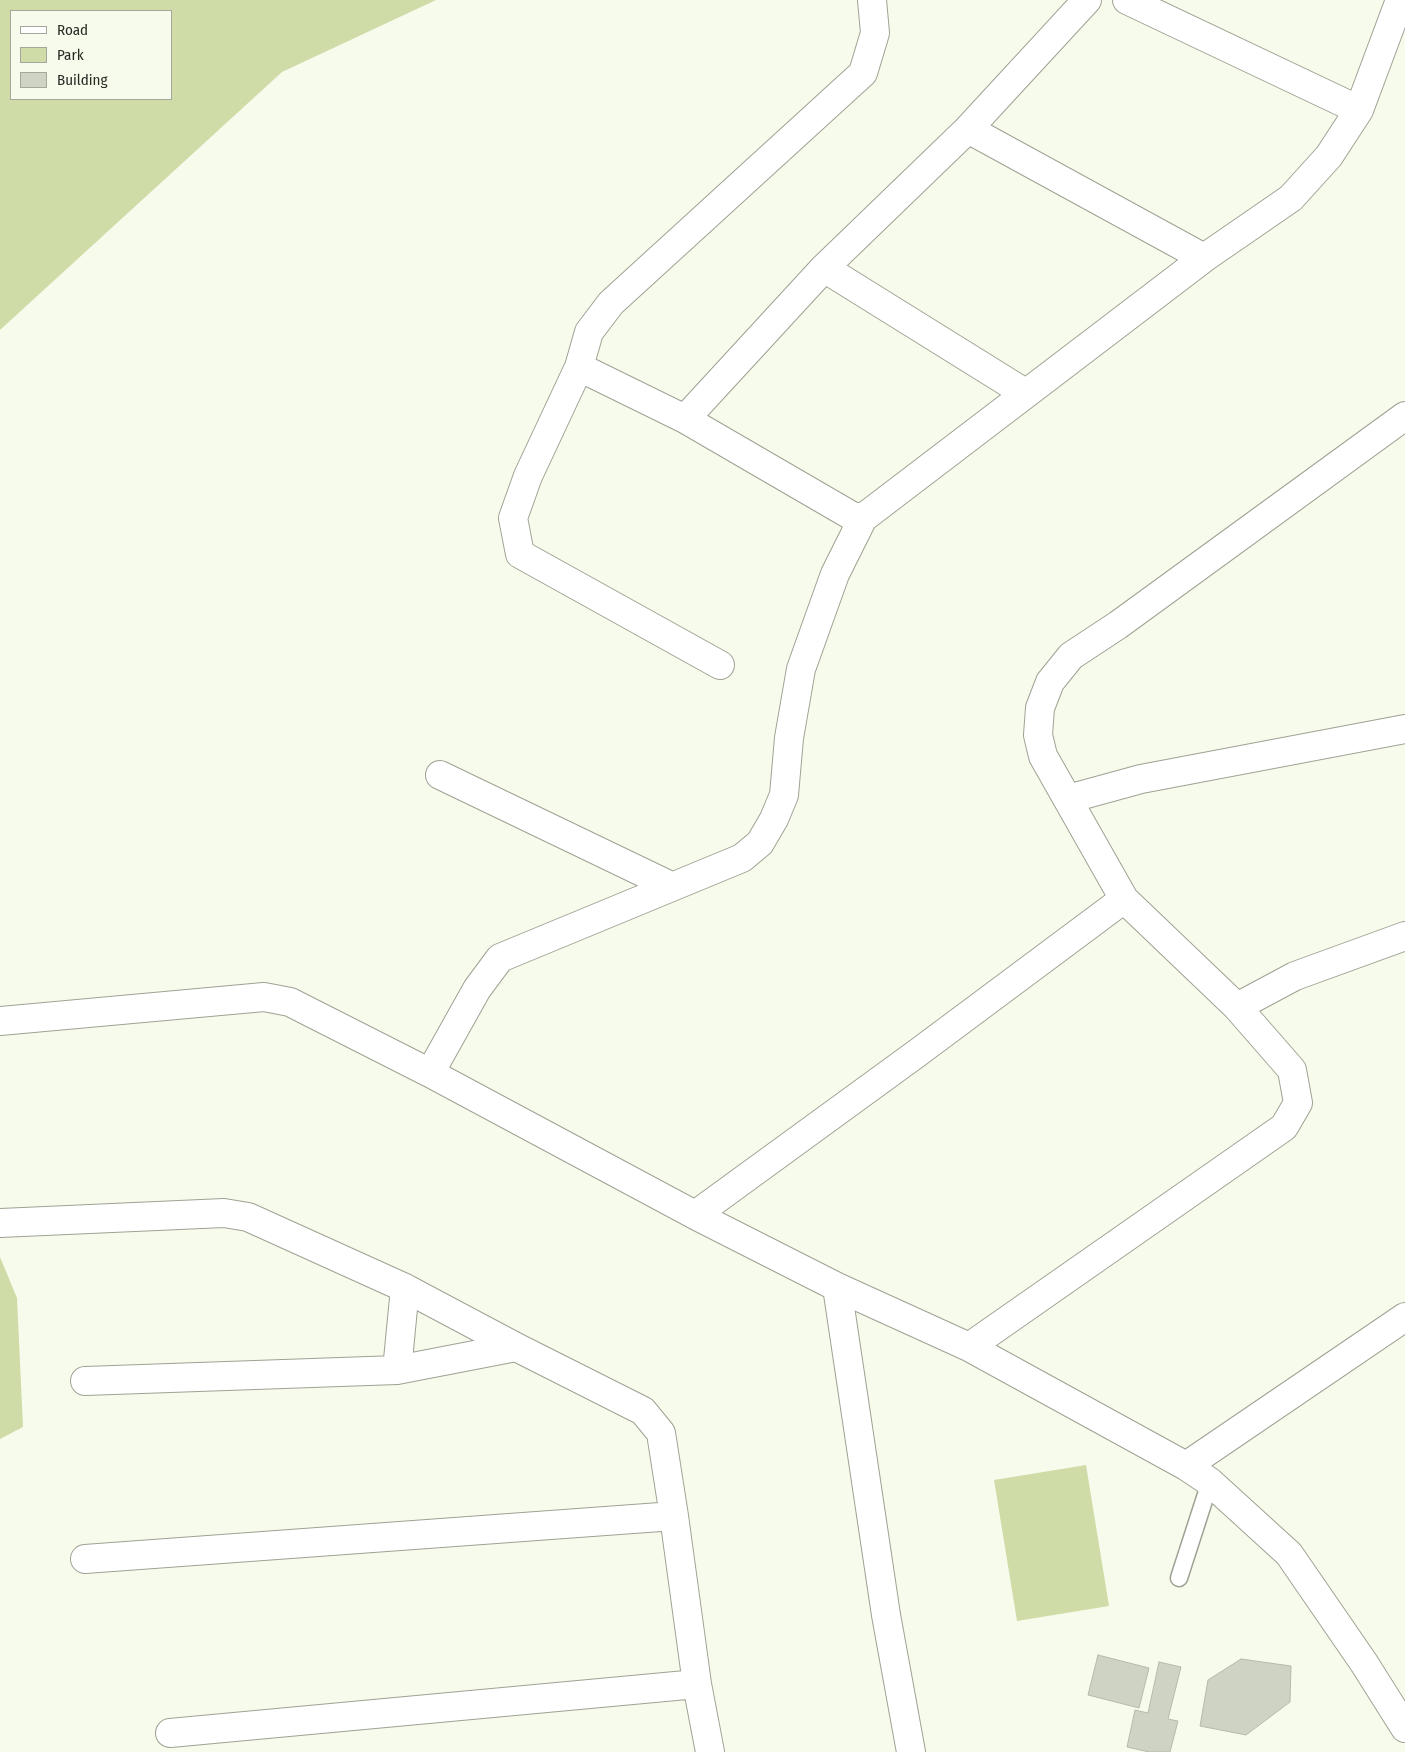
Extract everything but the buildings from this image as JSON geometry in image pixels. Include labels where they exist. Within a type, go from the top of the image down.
[{"type":"street","points":[[720,665],[520,554],[513,518],[528,476],[579,366],[589,332],[611,303],[863,73],[875,33],[872,0]]},
{"type":"street","points":[[686,419],[824,268],[968,129],[1086,0]]},
{"type":"street","points":[[1126,0],[1359,110]]},
{"type":"street","points":[[430,1073],[477,989],[500,958],[742,858],[760,843],[774,819],[784,795],[789,738],[801,669],[835,574],[863,518],[1204,258],[1292,198],[1329,156],[1359,110],[1400,0]]},
{"type":"street","points":[[968,129],[1204,258]]},
{"type":"street","points":[[824,268],[1025,393]]},
{"type":"street","points":[[579,366],[686,419],[852,516],[863,518]]},
{"type":"street","points":[[969,1348],[1284,1128],[1298,1103],[1292,1070],[1237,1007],[1124,899],[1043,756],[1038,735],[1040,708],[1050,682],[1071,656],[1118,625],[1405,416]]},
{"type":"street","points":[[1068,799],[1141,779],[1405,729]]},
{"type":"street","points":[[440,775],[671,886]]},
{"type":"street","points":[[695,1215],[1124,899]]},
{"type":"street","points":[[1237,1007],[1296,976],[1405,936]]},
{"type":"street","points":[[0,1021],[264,997],[290,1002],[430,1073],[695,1215],[837,1287],[969,1348],[1186,1466],[1210,1482],[1290,1554],[1364,1663],[1405,1728]]},
{"type":"street","points":[[0,1222],[224,1213],[248,1217],[405,1288],[516,1348],[643,1411],[661,1433],[696,1684],[710,1752]]},
{"type":"street","points":[[837,1287],[886,1615],[911,1752]]},
{"type":"street","points":[[397,1370],[405,1288]]},
{"type":"street","points":[[1186,1466],[1405,1317]]},
{"type":"street","points":[[86,1381],[397,1370],[516,1348]]},
{"type":"street","points":[[86,1559],[674,1516]]},
{"type":"street","points":[[170,1733],[696,1684]]},
{"type":"lane","points":[[1179,1578],[1210,1482]]},
{"type":"green space","points":[[0,0],[436,0],[282,72],[0,330]]},
{"type":"green space","points":[[0,1257],[17,1298],[23,1427],[0,1439]]},
{"type":"green space","points":[[1086,1465],[1109,1606],[1017,1621],[994,1480]]}]
